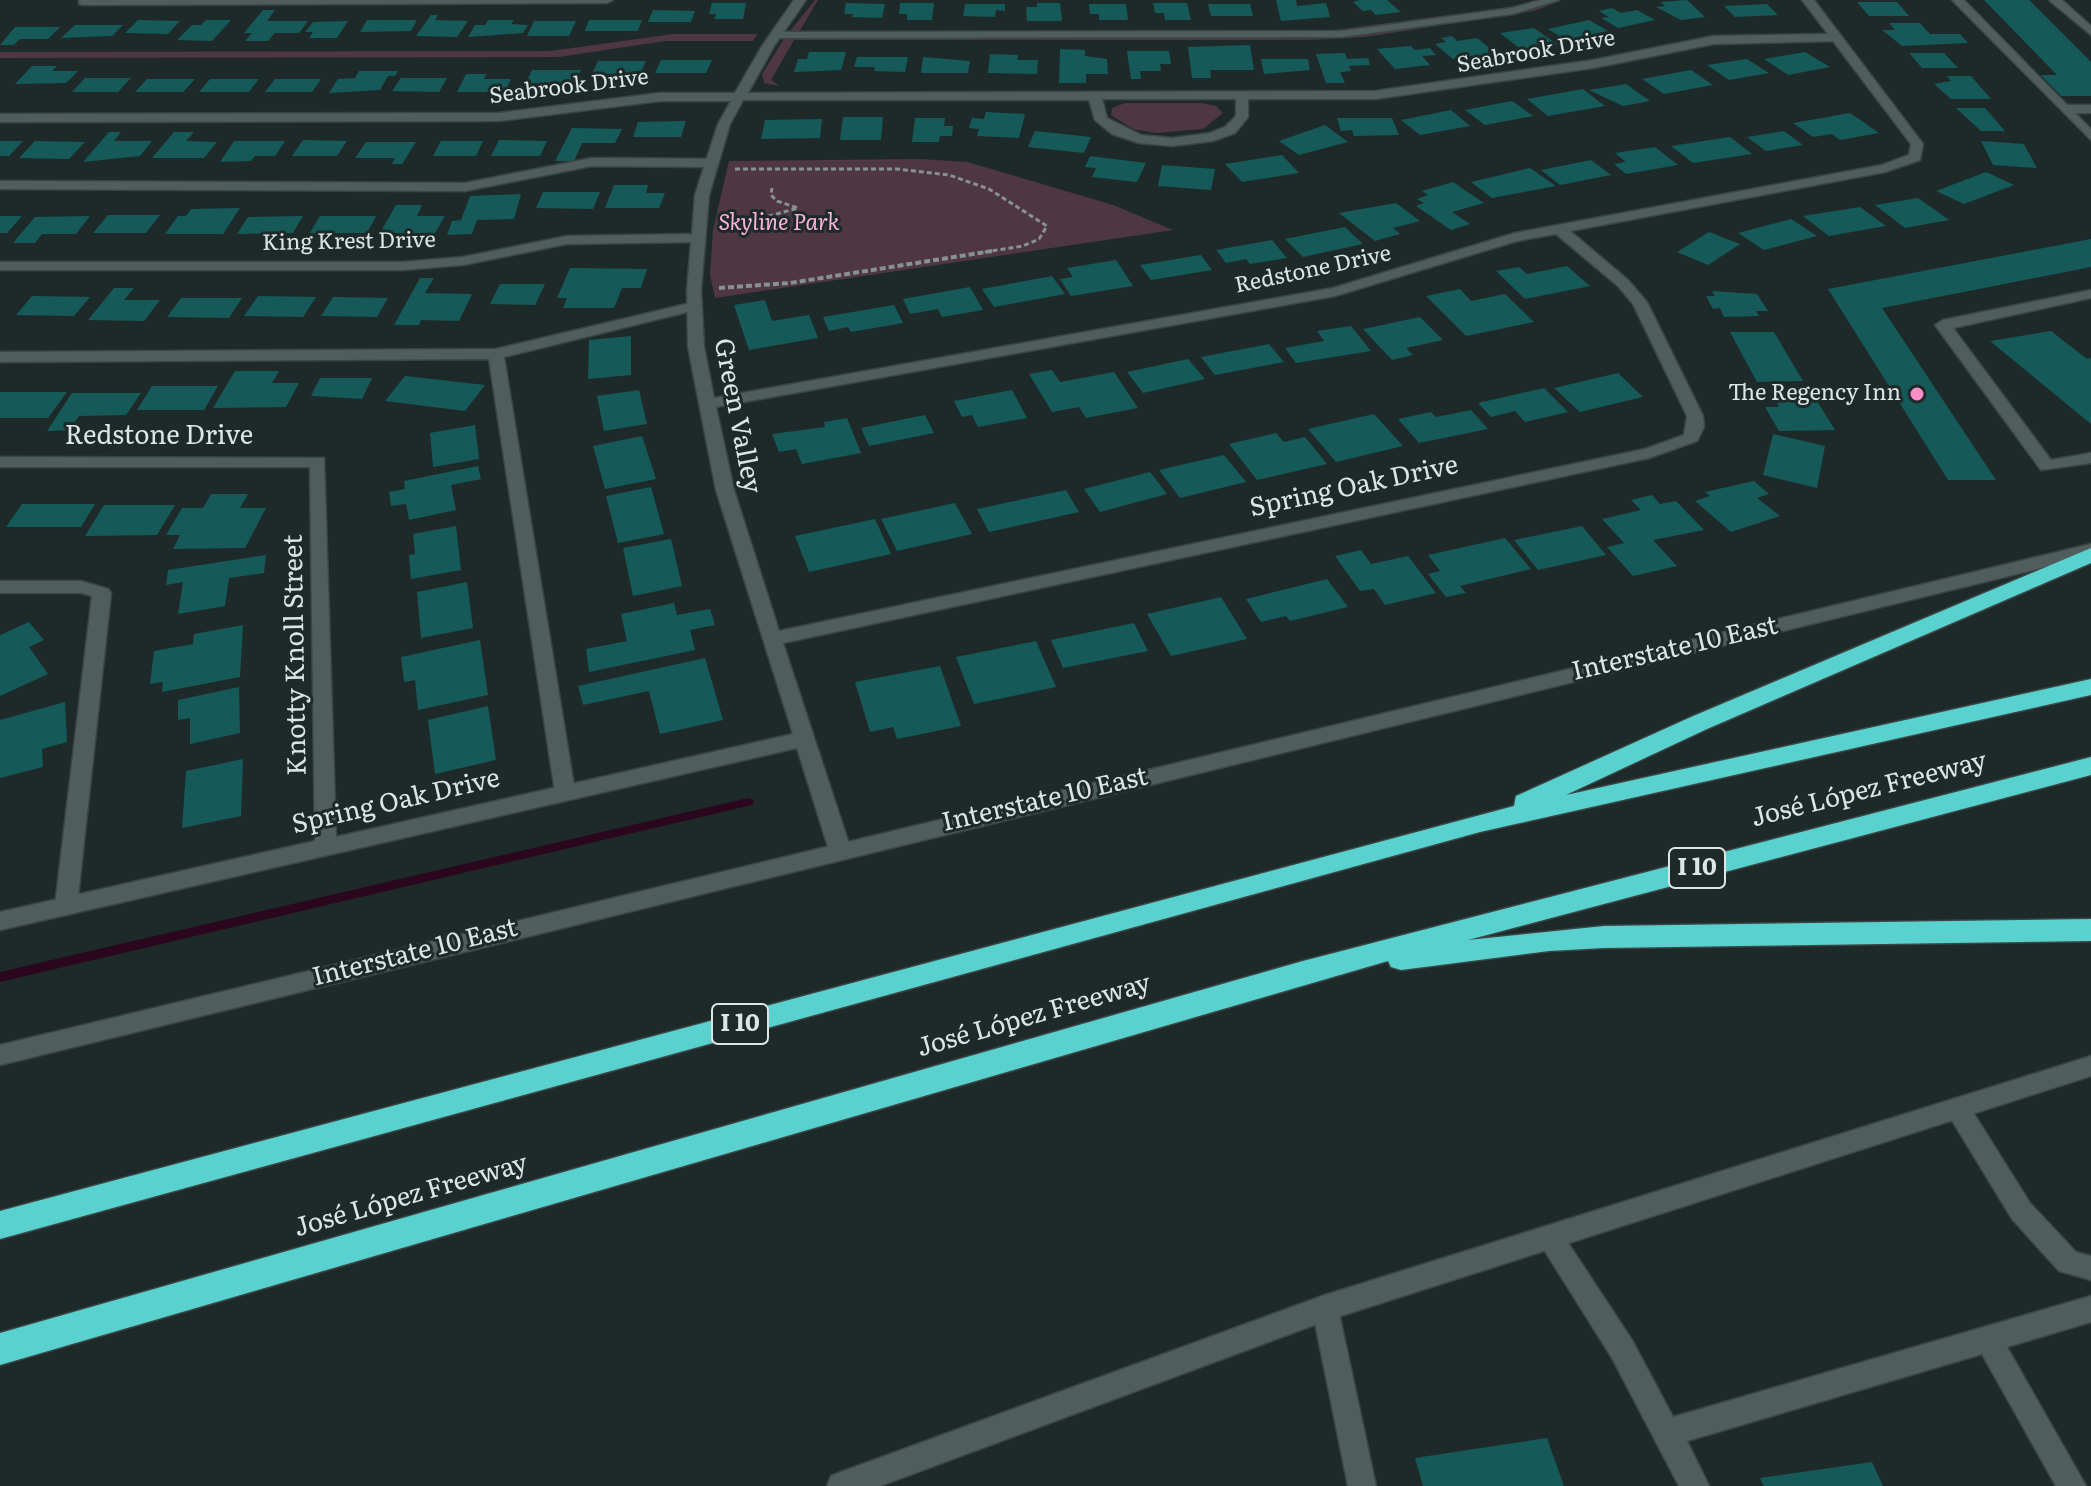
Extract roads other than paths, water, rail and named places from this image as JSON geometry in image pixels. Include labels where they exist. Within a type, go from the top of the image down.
[{"type":"highway","points":[[1480,823],[1699,723],[2091,552]]},
{"type":"highway","name":"José López Freeway","points":[[0,1225],[1480,823],[2091,687]]},
{"type":"highway","name":"José López Freeway","points":[[0,1349],[1303,972],[2091,766]]},
{"type":"highway","points":[[1303,972],[1563,939],[2091,930]]},
{"type":"street","points":[[84,1],[607,0]]},
{"type":"street","name":"Green Valley","points":[[800,0],[724,124],[711,166],[696,234],[696,347],[725,490],[840,850]]},
{"type":"street","points":[[777,35],[1342,34],[1513,11],[1553,0]]},
{"type":"street","points":[[1808,0],[1836,37]]},
{"type":"street","points":[[1958,0],[2091,136]]},
{"type":"street","points":[[2055,0],[2091,32]]},
{"type":"street","name":"Seabrook Drive","points":[[0,118],[499,117],[632,98],[1242,97],[1413,92],[1593,64],[1705,41],[1836,37]]},
{"type":"street","name":"Redstone Drive","points":[[707,404],[1335,292],[1515,237],[1885,168],[1915,157],[1917,144],[1836,37]]},
{"type":"street","points":[[1095,97],[1101,120],[1117,131],[1139,139],[1172,142],[1213,137],[1230,130],[1242,117],[1242,97]]},
{"type":"street","points":[[2064,109],[2091,109]]},
{"type":"street","points":[[0,185],[465,187],[592,162],[711,166]]},
{"type":"street","name":"Spring Oak Drive","points":[[773,639],[1649,453],[1691,438],[1696,427],[1695,416],[1640,302],[1623,283],[1559,229]]},
{"type":"street","name":"King Krest Drive","points":[[0,266],[403,266],[463,261],[567,240],[696,234]]},
{"type":"street","points":[[2091,294],[1943,325],[2047,466],[2091,458]]},
{"type":"street","points":[[0,357],[496,354],[694,298]]},
{"type":"street","points":[[496,354],[565,792]]},
{"type":"street","name":"Redstone Drive","points":[[0,462],[318,462]]},
{"type":"street","name":"Knotty Knoll Street","points":[[318,462],[326,846]]},
{"type":"street","name":"Interstate 10 East","points":[[0,1055],[840,850],[2091,552]]},
{"type":"street","points":[[0,587],[81,587],[102,593],[66,906]]},
{"type":"street","name":"Spring Oak Drive","points":[[0,921],[804,739]]},
{"type":"street","points":[[841,1486],[1325,1308],[2091,1066]]},
{"type":"street","points":[[1957,1109],[2021,1211],[2068,1262],[2091,1268]]},
{"type":"street","points":[[1550,1237],[1622,1349],[1695,1486]]},
{"type":"street","points":[[1325,1308],[1362,1486]]},
{"type":"street","points":[[1667,1433],[2091,1309]]},
{"type":"street","points":[[1988,1339],[2072,1486]]},
{"type":"waterway","points":[[0,977],[748,802]]},
{"type":"place","name":"The Regency Inn","points":[[1917,394]]},
{"type":"park label","name":"Skyline Park","points":[[779,224]]}]
